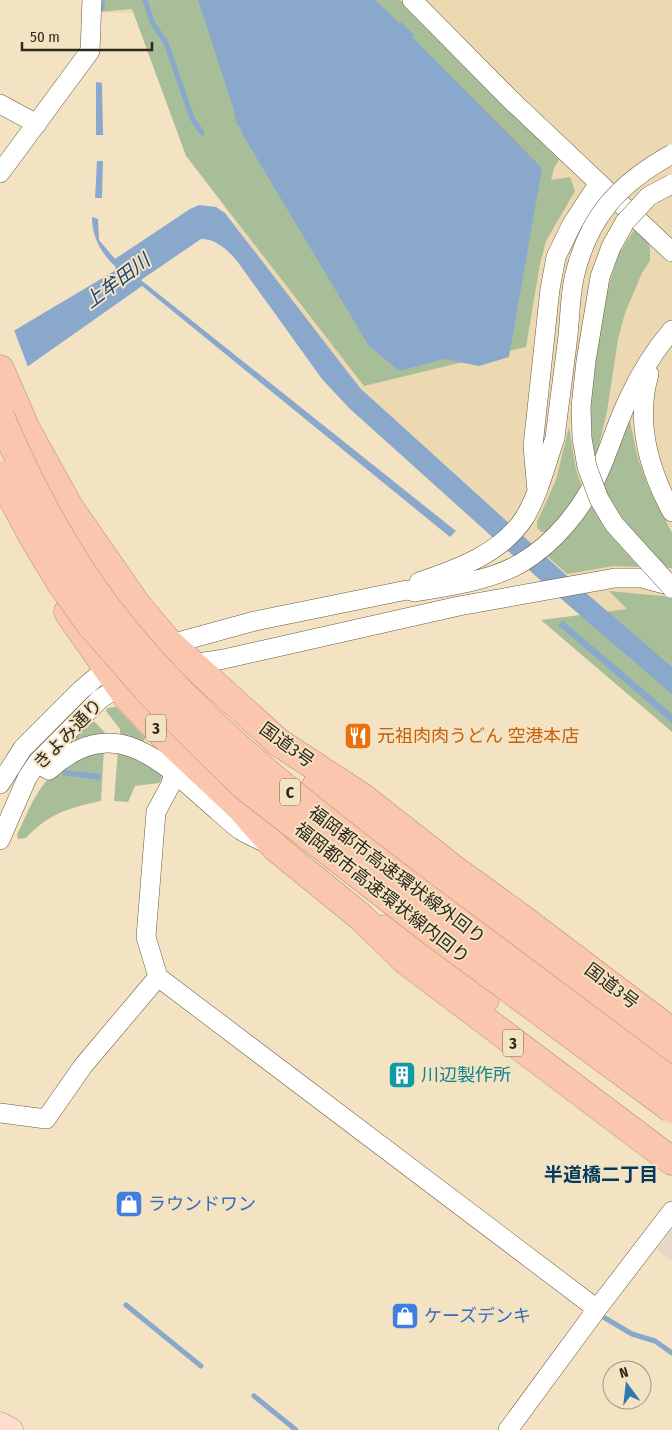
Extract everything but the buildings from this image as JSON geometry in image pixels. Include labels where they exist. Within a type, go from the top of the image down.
[{"type":"highway","name":"国道3号","points":[[3,377],[26,429],[69,508],[137,605],[169,643],[278,742],[362,797],[451,868],[520,916],[672,1032]]},
{"type":"highway","name":"福岡都市高速環状線外回り","points":[[0,416],[35,493],[79,568],[109,610],[174,685],[258,766],[324,835],[438,922],[672,1082]]},
{"type":"highway","name":"福岡都市高速環状線内回り","points":[[0,474],[33,537],[60,582],[91,626],[153,696],[243,785],[324,835]]},
{"type":"highway","name":"3","points":[[0,497],[60,602],[113,677],[158,730],[241,808],[276,848],[361,917],[406,962],[672,1161]]},
{"type":"highway","points":[[278,742],[290,764],[328,796],[672,1058]]},
{"type":"highway","points":[[361,917],[390,930],[419,947],[491,1004],[672,1140]]},
{"type":"highway","name":"福岡都市高速環状線内回り","points":[[438,922],[672,1110]]},
{"type":"main road","points":[[0,1424],[11,1430]]},
{"type":"street","points":[[0,173],[90,51],[92,0]]},
{"type":"street","points":[[412,0],[512,100],[672,252]]},
{"type":"street","points":[[0,104],[37,124]]},
{"type":"street","points":[[408,590],[414,584],[459,568],[485,555],[515,530],[525,516],[537,491],[555,438],[574,280],[581,254],[592,227],[608,204],[627,183],[672,154]]},
{"type":"street","points":[[537,491],[534,446],[550,289],[556,257],[572,224],[599,183]]},
{"type":"street","points":[[672,184],[649,196],[625,222],[612,247],[600,277],[586,360],[581,407],[582,438],[587,467],[599,499],[614,524],[672,587]]},
{"type":"street","points":[[113,677],[169,643],[255,621],[408,590],[415,592],[465,584],[507,570],[521,563],[553,539],[586,496],[599,473],[629,398],[655,354],[672,330]]},
{"type":"street","points":[[655,354],[643,404],[644,430],[649,458],[658,483],[672,512]]},
{"type":"street","points":[[113,677],[224,659],[459,606],[615,578],[642,578],[672,587]]},
{"type":"street","name":"きよみ通り","points":[[0,840],[27,778],[37,763],[100,698],[113,677]]},
{"type":"street","name":"きよみ通り","points":[[0,784],[23,748],[84,686],[113,677]]},
{"type":"street","points":[[37,763],[49,770],[59,761],[79,749],[104,743],[137,748],[156,758],[241,831],[276,848]]},
{"type":"street","points":[[174,774],[170,786],[156,812],[146,937],[158,977],[597,1309]]},
{"type":"street","points":[[0,1113],[46,1119],[83,1066],[158,977]]},
{"type":"street","points":[[508,1430],[672,1211]]},
{"type":"shaded area","points":[[103,0],[672,0],[672,670],[318,350],[187,151],[142,13],[102,13]]},
{"type":"shaded area","points":[[672,1229],[672,1261],[657,1250]]},
{"type":"green space","points":[[99,0],[400,0],[559,160],[554,168],[551,180],[570,177],[575,191],[546,241],[540,264],[526,347],[364,386],[186,156],[132,9],[98,12]]},
{"type":"green space","points":[[636,227],[645,234],[650,247],[650,261],[642,273],[625,313],[618,339],[607,411],[595,462],[586,411],[591,362],[618,255]]},
{"type":"green space","points":[[629,416],[637,455],[648,486],[672,533],[672,568],[665,568],[623,519],[599,481]]},
{"type":"green space","points":[[569,427],[576,470],[583,490],[549,532],[542,532],[537,528],[537,522],[556,480]]},
{"type":"green space","points":[[590,503],[605,529],[639,567],[613,566],[567,574],[544,553]]},
{"type":"green space","points":[[609,591],[672,597],[672,732],[541,620],[627,609]]},
{"type":"green space","points":[[116,707],[145,738],[144,741],[123,738],[120,735],[120,729],[106,711],[107,708]]},
{"type":"green space","points":[[91,722],[95,722],[105,733],[103,736],[75,742],[73,740],[79,732]]},
{"type":"green space","points":[[104,749],[101,801],[79,806],[51,817],[26,838],[18,839],[17,835],[36,796],[48,779],[56,771],[69,763]]},
{"type":"green space","points":[[118,750],[138,754],[159,772],[162,778],[159,783],[135,786],[128,802],[114,801]]},
{"type":"water","points":[[198,0],[375,0],[414,35],[412,37],[542,168],[509,357],[479,366],[444,359],[399,371],[369,346],[244,137],[239,125],[237,125],[233,107]]},
{"type":"water","points":[[96,82],[102,83],[103,135],[96,135]]},
{"type":"water","points":[[97,161],[103,161],[102,198],[95,198]]},
{"type":"water","name":"上牟田川","points":[[199,205],[216,207],[225,213],[360,388],[585,592],[672,667],[672,694],[559,597],[349,408],[322,379],[237,261],[225,249],[212,241],[201,239],[141,280],[456,531],[450,537],[142,286],[0,386],[0,339],[116,270],[98,244],[92,224],[92,217],[98,219],[99,240],[115,259],[190,209]]},
{"type":"water","points":[[563,621],[672,714],[672,723],[558,625]]},
{"type":"water","points":[[63,770],[101,774],[100,780],[62,775]]},
{"type":"pier","points":[[14,330],[28,367],[0,388],[0,339]]},
{"type":"waterway","points":[[102,0],[102,8]]},
{"type":"waterway","points":[[145,0],[152,22],[166,43],[192,118],[202,133]]},
{"type":"waterway","points":[[126,1305],[201,1366]]},
{"type":"waterway","points":[[605,1318],[632,1334],[655,1341],[672,1353]]},
{"type":"waterway","points":[[254,1396],[296,1430]]},
{"type":"place","name":"元祖肉肉うどん 空港本店","points":[[358,736]]},
{"type":"place","name":"川辺製作所","points":[[402,1075]]},
{"type":"place","name":"ラウンドワン","points":[[129,1204]]},
{"type":"place","name":"ケーズデンキ","points":[[405,1316]]},
{"type":"district","name":"半道橋二丁目","points":[[601,1174]]}]
